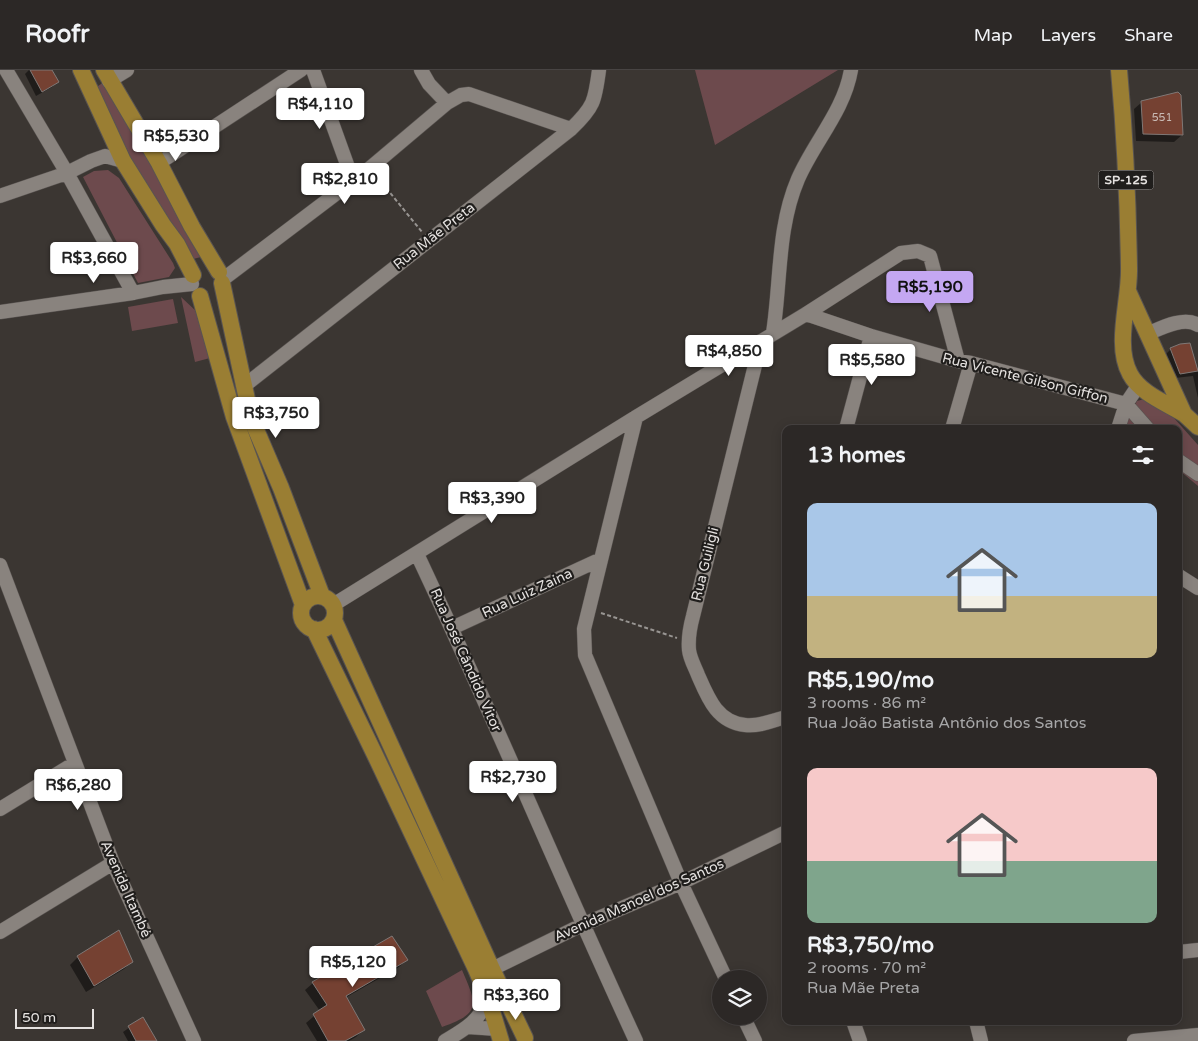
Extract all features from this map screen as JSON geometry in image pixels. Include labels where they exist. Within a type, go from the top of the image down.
[{"type":"main road","points":[[81,70],[123,161],[162,224],[177,244],[195,285],[239,432],[302,605],[301,616],[303,622],[314,629],[324,629],[330,607]]},
{"type":"main road","name":"SP-125","points":[[1118,72],[1125,150],[1128,291],[1184,414],[1198,427]]},
{"type":"main road","points":[[106,76],[159,163],[221,278],[251,418],[330,607],[492,969],[528,1039]]},
{"type":"main road","points":[[203,267],[211,267],[221,278],[221,288],[215,295],[210,297],[195,285],[203,267]]},
{"type":"main road","points":[[1128,291],[1123,344],[1127,367],[1138,386],[1184,414]]},
{"type":"main road","points":[[1123,344],[1133,334],[1147,334]]},
{"type":"main road","points":[[1138,386],[1150,387],[1156,384],[1165,372]]},
{"type":"main road","points":[[302,605],[311,597],[330,607]]},
{"type":"main road","points":[[314,629],[488,998],[501,1037],[515,1036],[528,1039]]},
{"type":"street","points":[[106,76],[127,70]]},
{"type":"street","points":[[159,163],[301,70]]},
{"type":"street","points":[[313,70],[353,181]]},
{"type":"street","points":[[421,70],[429,84],[447,102]]},
{"type":"street","name":"Rua Mãe Preta","points":[[244,386],[571,129],[592,107],[596,97],[599,70]]},
{"type":"street","points":[[773,334],[778,305],[782,241],[789,202],[798,178],[833,119],[848,85],[851,70]]},
{"type":"street","points":[[6,78],[67,173],[134,293]]},
{"type":"street","points":[[221,278],[370,168],[447,102],[461,95],[469,94],[571,129]]},
{"type":"street","points":[[0,196],[67,173],[105,156],[123,161]]},
{"type":"street","points":[[330,607],[901,254],[918,251],[930,256],[964,362],[953,425]]},
{"type":"street","points":[[0,312],[134,293],[163,287],[195,285]]},
{"type":"street","name":"Rua Vicente Gilson Giffon","points":[[806,314],[871,336],[1126,404],[1144,425]]},
{"type":"street","points":[[1147,334],[1184,321],[1194,322],[1198,325]]},
{"type":"street","points":[[847,425],[871,336]]},
{"type":"street","name":"Rua Guiligli","points":[[761,341],[693,616],[689,642],[691,659],[709,702],[718,714],[732,722],[746,726],[782,717]]},
{"type":"street","points":[[1119,425],[1126,404],[1138,386]]},
{"type":"street","points":[[636,417],[584,629],[585,655],[681,882],[722,970]]},
{"type":"street","points":[[1182,463],[1198,474]]},
{"type":"street","name":"Rua José Cândido Vitor","points":[[417,554],[452,628],[582,925],[636,1041]]},
{"type":"street","name":"Rua Luiz Zaína","points":[[452,628],[601,559]]},
{"type":"street","name":"Avenida Itambé","points":[[0,565],[113,863],[194,1041]]},
{"type":"street","points":[[1182,578],[1198,588]]},
{"type":"street","points":[[0,809],[75,763]]},
{"type":"street","name":"Avenida Manoel dos Santos","points":[[492,969],[582,925],[782,837]]},
{"type":"street","points":[[0,932],[113,863]]},
{"type":"street","points":[[1182,952],[1198,950]]},
{"type":"street","points":[[445,1041],[468,1027],[484,1010],[488,998]]},
{"type":"street","points":[[747,1025],[755,1041]]},
{"type":"street","points":[[854,1025],[860,1041]]},
{"type":"street","points":[[977,1025],[982,1041]]},
{"type":"street","points":[[468,1027],[501,1037]]},
{"type":"street","points":[[1134,1041],[1198,1035]]},
{"type":"path","points":[[370,168],[429,240]]},
{"type":"path","points":[[589,609],[689,642]]},
{"type":"shaded area","points":[[695,70],[838,70],[715,145]]},
{"type":"shaded area","points":[[104,82],[201,257],[189,260],[129,157],[95,88]]},
{"type":"shaded area","points":[[108,170],[119,178],[173,263],[175,268],[169,277],[138,283],[83,177],[94,171]]},
{"type":"shaded area","points":[[181,297],[196,311],[210,358],[195,362]]},
{"type":"shaded area","points":[[173,299],[178,323],[132,331],[128,307]]},
{"type":"shaded area","points":[[1148,398],[1158,400],[1180,425],[1125,425],[1137,401]]},
{"type":"shaded area","points":[[1182,427],[1198,445],[1198,486],[1182,473]]},
{"type":"shaded area","points":[[462,970],[471,991],[473,1006],[464,1017],[442,1027],[426,991]]},
{"type":"building","points":[[30,70],[52,70],[59,82],[42,92]]},
{"type":"building","points":[[1178,92],[1181,95],[1183,135],[1143,134],[1141,101]]},
{"type":"building","points":[[1190,343],[1198,371],[1180,374],[1170,348]]},
{"type":"building","points":[[119,930],[133,962],[94,986],[77,956]]},
{"type":"building","points":[[392,936],[408,960],[346,996],[365,1030],[345,1041],[328,1041],[313,1014],[327,1005],[312,982]]},
{"type":"building","points":[[143,1017],[157,1041],[136,1041],[128,1026]]}]
